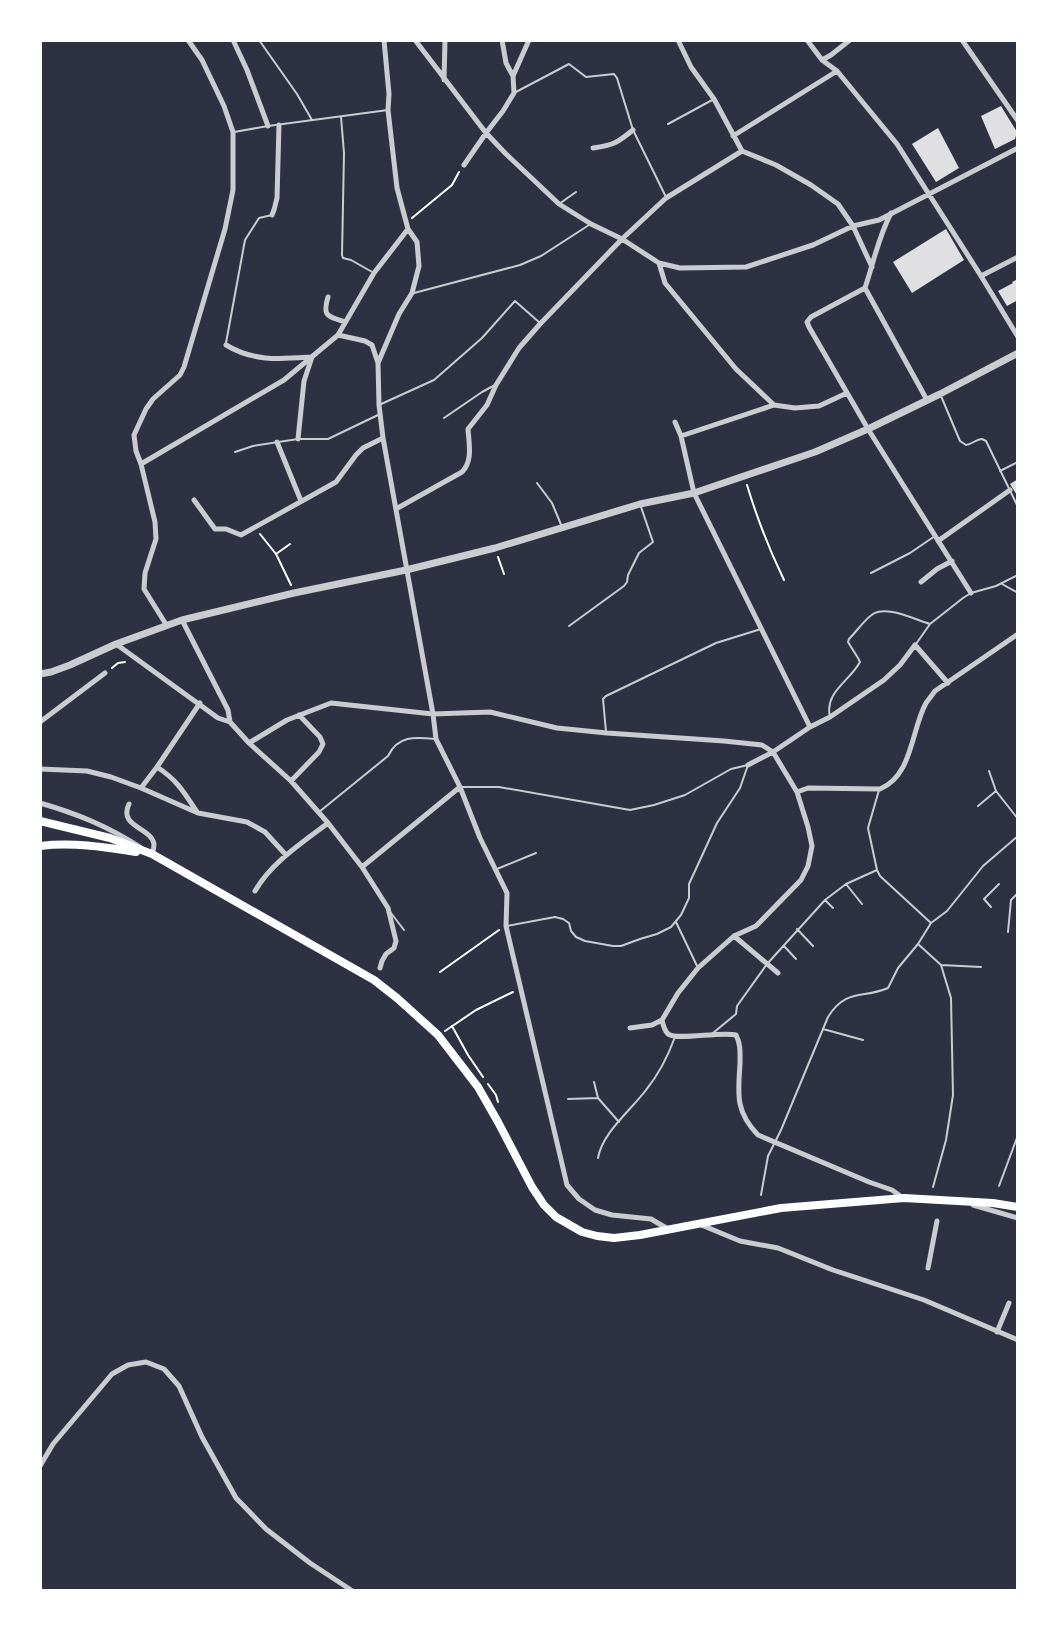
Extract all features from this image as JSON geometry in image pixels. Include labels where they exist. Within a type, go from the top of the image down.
[{"type":"main road","points":[[40,821],[110,838],[152,854],[374,980],[438,1035],[478,1087],[544,1205],[556,1217],[582,1232],[597,1236],[623,1237],[781,1208],[904,1198],[1017,1206]]},
{"type":"main road","points":[[40,846],[88,845],[152,854]]},
{"type":"street","points":[[167,626],[144,589],[145,573],[156,539],[155,522],[136,451],[134,435],[153,399],[180,375],[184,367],[225,229],[233,190],[233,132],[224,106],[202,60],[188,40]]},
{"type":"street","points":[[233,40],[268,126]]},
{"type":"street","points":[[378,363],[399,314],[412,293],[419,266],[417,242],[407,226],[397,188],[388,110],[389,94],[384,40]]},
{"type":"street","points":[[415,40],[486,133],[559,204],[591,224],[622,239],[659,263],[680,268],[746,267],[813,245],[854,226],[879,220],[1017,148]]},
{"type":"street","points":[[444,80],[445,40]]},
{"type":"street","points":[[464,165],[514,93],[513,76],[506,63],[502,40]]},
{"type":"street","points":[[513,76],[529,40]]},
{"type":"street","points":[[678,40],[691,67],[714,99],[741,151],[776,165],[812,185],[838,204],[854,226],[872,267]]},
{"type":"street","points":[[807,40],[822,60],[837,71],[897,144],[1017,337]]},
{"type":"street","points":[[822,60],[850,40]]},
{"type":"street","points":[[962,40],[1017,121]]},
{"type":"street","points":[[733,136],[837,71]]},
{"type":"street","points":[[272,215],[277,198],[279,125]]},
{"type":"street","points":[[593,148],[611,146],[633,130]]},
{"type":"street","points":[[396,509],[462,472],[467,466],[469,459],[468,429],[487,405],[496,385],[519,348],[540,324],[622,239],[666,198],[741,151]]},
{"type":"street","points":[[891,213],[880,236],[865,288],[811,317],[807,322],[868,429],[971,593]]},
{"type":"street","points":[[141,464],[284,380],[338,335],[374,273],[407,226]]},
{"type":"street","points":[[981,276],[1017,257]]},
{"type":"street","points":[[659,263],[665,283],[736,369],[774,405]]},
{"type":"street","points":[[865,288],[927,400]]},
{"type":"street","points":[[328,297],[325,307],[328,315],[345,322]]},
{"type":"street","points":[[338,335],[365,341],[372,345],[378,363],[383,438],[436,739],[507,893],[507,926],[567,1185],[579,1199],[595,1210],[612,1215],[651,1219],[668,1228]]},
{"type":"street","points":[[226,345],[258,358],[312,357]]},
{"type":"street","points":[[40,674],[70,665],[116,644],[182,621],[294,593],[406,570],[495,548],[640,504],[694,493],[815,452],[940,394],[1017,353]]},
{"type":"street","points":[[298,439],[304,381],[312,357]]},
{"type":"street","points":[[681,436],[774,405],[795,408],[819,406],[847,393]]},
{"type":"street","points":[[675,422],[681,436],[694,493],[810,727]]},
{"type":"street","points":[[194,500],[215,529],[226,529],[242,535],[336,482],[363,448],[383,438]]},
{"type":"street","points":[[277,442],[301,501]]},
{"type":"street","points":[[937,539],[1010,490]]},
{"type":"street","points":[[921,582],[952,561]]},
{"type":"street","points":[[182,621],[228,710],[230,722]]},
{"type":"street","points":[[798,792],[808,788],[880,789],[887,786],[897,777],[926,704],[935,692],[1017,634]]},
{"type":"street","points":[[116,644],[218,718],[230,722],[249,743],[291,781],[328,824],[362,867],[388,908],[396,941],[394,948],[386,954],[380,968]]},
{"type":"street","points":[[748,765],[773,753],[884,680],[900,665],[915,645],[948,682]]},
{"type":"street","points":[[40,722],[105,673]]},
{"type":"street","points":[[141,788],[200,703]]},
{"type":"street","points":[[249,743],[287,720],[332,703],[433,714],[490,712],[557,728],[762,745],[773,753],[798,792],[808,827],[812,846],[808,866],[801,880],[756,926],[734,936],[698,968],[678,993],[662,1020],[652,1025],[630,1028]]},
{"type":"street","points":[[291,781],[319,752],[323,744],[320,737],[299,715]]},
{"type":"street","points":[[157,767],[172,777],[198,813]]},
{"type":"street","points":[[40,769],[87,771],[111,777],[198,813],[247,822],[265,832],[286,855]]},
{"type":"street","points":[[362,867],[460,788]]},
{"type":"street","points":[[40,803],[74,813],[115,831],[152,854],[154,845],[152,840],[126,815],[129,804]]},
{"type":"street","points":[[255,891],[286,855],[328,824]]},
{"type":"street","points":[[734,936],[778,973]]},
{"type":"street","points":[[662,1020],[668,1034],[675,1037],[736,1035],[740,1052],[738,1093],[741,1110],[747,1124],[758,1135],[892,1190],[904,1198]]},
{"type":"street","points":[[963,1202],[1017,1218]]},
{"type":"street","points":[[928,1268],[937,1221]]},
{"type":"street","points":[[696,1223],[740,1241],[778,1248],[833,1270],[924,1300],[1017,1340]]},
{"type":"street","points":[[997,1332],[1009,1303]]},
{"type":"street","points":[[40,1466],[53,1444],[112,1374],[128,1365],[146,1362],[164,1369],[179,1386],[202,1437],[237,1498],[266,1529],[310,1563],[351,1590]]},
{"type":"lane","points":[[259,40],[297,94],[312,120]]},
{"type":"lane","points":[[514,93],[568,64],[586,77],[614,74],[633,130],[666,198]]},
{"type":"lane","points":[[668,124],[714,99]]},
{"type":"lane","points":[[233,132],[388,110]]},
{"type":"lane","points":[[341,117],[344,153],[341,247],[343,258],[374,273]]},
{"type":"lane","points":[[559,204],[576,192]]},
{"type":"lane","points":[[226,345],[244,240],[259,218],[272,215]]},
{"type":"lane","points":[[412,293],[520,266],[541,256],[591,224]]},
{"type":"lane","points":[[379,405],[434,380],[482,338],[515,301],[540,324]]},
{"type":"lane","points":[[444,418],[496,385]]},
{"type":"lane","points":[[940,394],[960,441],[966,446],[971,445],[977,439],[986,441],[1017,507]]},
{"type":"lane","points":[[235,452],[253,446],[298,439],[328,439],[381,414]]},
{"type":"lane","points":[[1000,471],[1017,462]]},
{"type":"lane","points":[[537,483],[552,503],[562,527]]},
{"type":"lane","points":[[569,626],[624,586],[639,553],[653,542],[640,504]]},
{"type":"lane","points":[[871,573],[937,539]]},
{"type":"lane","points":[[915,645],[930,624],[963,598],[971,593],[1001,584],[1017,575]]},
{"type":"lane","points":[[1001,584],[1017,593]]},
{"type":"lane","points":[[830,717],[828,709],[830,700],[860,662],[848,642],[849,639],[872,615],[880,611],[893,612],[930,624]]},
{"type":"lane","points":[[607,733],[603,699],[606,696],[716,643],[761,629]]},
{"type":"lane","points":[[1017,696],[1017,702]]},
{"type":"lane","points":[[318,812],[388,756],[397,744],[406,739],[436,739]]},
{"type":"lane","points":[[460,788],[499,787],[630,810],[654,806],[685,795],[731,769],[748,765]]},
{"type":"lane","points":[[507,926],[555,917],[569,923],[576,937],[585,941],[621,946],[671,927],[681,915],[689,898],[688,884],[717,823],[740,788],[748,765]]},
{"type":"lane","points":[[989,771],[996,791],[1017,819]]},
{"type":"lane","points":[[880,789],[868,828],[877,870],[880,876],[931,923]]},
{"type":"lane","points":[[978,806],[996,791]]},
{"type":"lane","points":[[761,1195],[768,1156],[835,1005],[853,995],[888,988],[898,968],[918,944],[931,923],[947,910],[983,866],[1017,836]]},
{"type":"lane","points":[[495,870],[536,853]]},
{"type":"lane","points":[[712,1034],[736,1014],[737,1006],[767,964],[825,900],[846,884],[877,870]]},
{"type":"lane","points":[[846,884],[862,904]]},
{"type":"lane","points":[[991,907],[984,899],[999,884]]},
{"type":"lane","points":[[1008,932],[1011,900],[1017,893]]},
{"type":"lane","points":[[825,900],[833,908]]},
{"type":"lane","points":[[388,908],[404,930]]},
{"type":"lane","points":[[676,922],[698,968]]},
{"type":"lane","points":[[797,929],[813,946]]},
{"type":"lane","points":[[918,944],[941,965],[951,998],[953,1019],[953,1095],[946,1140],[933,1187]]},
{"type":"lane","points":[[783,945],[796,959]]},
{"type":"lane","points":[[941,965],[981,967]]},
{"type":"lane","points":[[823,1029],[863,1040]]},
{"type":"lane","points":[[598,1158],[607,1138],[648,1088],[664,1062],[675,1037]]},
{"type":"lane","points":[[594,1082],[598,1098],[619,1122]]},
{"type":"lane","points":[[568,1099],[598,1098]]},
{"type":"lane","points":[[999,1186],[1017,1135]]},
{"type":"path","points":[[407,226],[452,185],[464,165]]},
{"type":"path","points":[[745,476],[755,512],[784,580]]},
{"type":"path","points":[[255,527],[276,554],[294,593]]},
{"type":"path","points":[[276,554],[290,544]]},
{"type":"path","points":[[497,553],[504,574]]},
{"type":"path","points":[[440,972],[507,926]]},
{"type":"path","points":[[438,1035],[476,1010],[521,988]]},
{"type":"building","points":[[1001,106],[1017,132],[1015,139],[995,149],[981,116]]},
{"type":"building","points":[[938,128],[959,168],[936,182],[912,144]]},
{"type":"building","points":[[946,229],[964,260],[912,293],[893,262]]},
{"type":"building","points":[[1018,279],[1018,300],[1007,306],[998,291]]},
{"type":"building","points":[[1018,479],[1018,497],[1010,484]]}]
